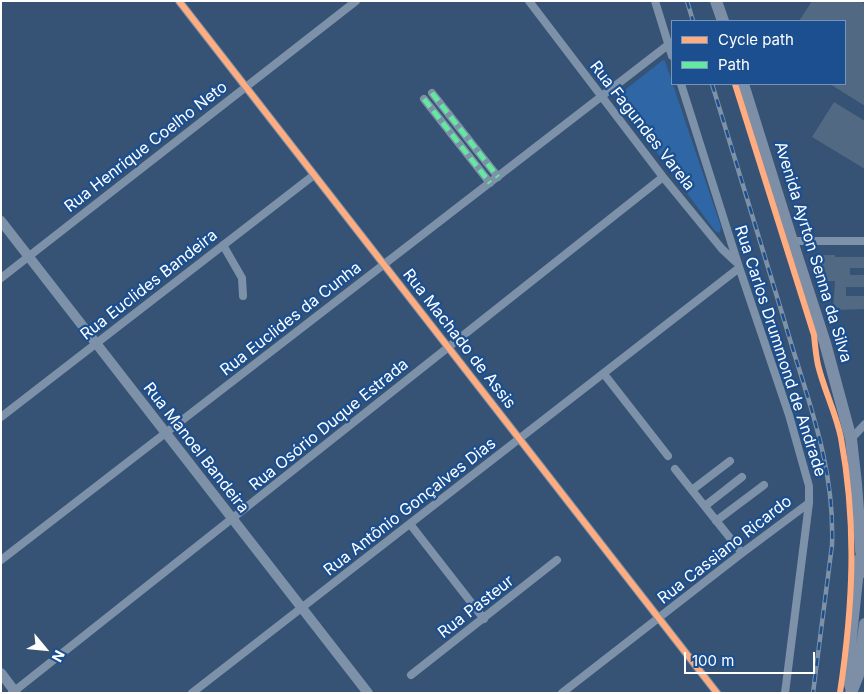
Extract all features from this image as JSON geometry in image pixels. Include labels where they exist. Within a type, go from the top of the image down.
[{"type":"main road","points":[[716,1],[723,20]]},
{"type":"main road","name":"Avenida Ayrton Senna da Silva","points":[[743,85],[825,343],[861,484],[857,675]]},
{"type":"main road","name":"Avenida Ayrton Senna da Silva","points":[[861,550],[865,572]]},
{"type":"main road","name":"Avenida Ayrton Senna da Silva","points":[[851,692],[857,675],[865,624]]},
{"type":"street","name":"Rua Machado de Assis","points":[[179,1],[717,693]]},
{"type":"street","name":"Rua Henrique Coelho Neto","points":[[1,278],[356,1]]},
{"type":"street","name":"Rua Fagundes Varela","points":[[529,1],[663,178],[738,266]]},
{"type":"street","points":[[655,1],[671,53]]},
{"type":"street","name":"Rua Euclides da Cunha","points":[[1,560],[668,45]]},
{"type":"street","name":"Rua Carlos Drummond de Andrade","points":[[681,85],[738,266],[789,415],[809,486],[809,503],[785,693]]},
{"type":"street","points":[[432,93],[498,177]]},
{"type":"street","points":[[424,99],[490,183]]},
{"type":"street","name":"Rua Euclides Bandeira","points":[[1,417],[314,175]]},
{"type":"street","name":"Rua Osório Duque Estrada","points":[[14,692],[663,178]]},
{"type":"street","name":"Rua Manoel Bandeira","points":[[1,221],[368,693]]},
{"type":"street","points":[[792,241],[865,241]]},
{"type":"street","points":[[223,245],[242,278],[243,296]]},
{"type":"street","name":"Rua Antônio Gonçalves Dias","points":[[192,693],[604,374],[738,266]]},
{"type":"street","points":[[604,374],[668,456]]},
{"type":"street","points":[[851,440],[865,424]]},
{"type":"street","points":[[692,490],[730,461]]},
{"type":"street","points":[[675,470],[742,553]]},
{"type":"street","points":[[704,506],[742,477]]},
{"type":"street","points":[[716,521],[764,485]]},
{"type":"street","name":"Rua Cassiano Ricardo","points":[[562,693],[809,503]]},
{"type":"street","points":[[410,524],[484,619]]},
{"type":"street","name":"Rua Pasteur","points":[[412,675],[557,560]]},
{"type":"street","points":[[1,673],[14,692]]},
{"type":"shaded area","points":[[663,60],[665,61],[671,79],[671,85],[673,85],[721,227],[720,233],[715,231],[616,97]]},
{"type":"building","points":[[812,1],[860,1],[865,4],[865,106],[832,85],[846,85],[846,20],[800,20]]},
{"type":"building","points":[[834,102],[865,121],[865,169],[812,137]]},
{"type":"building","points":[[820,255],[865,257],[865,268],[850,268],[850,275],[865,275],[865,287],[846,287],[846,296],[865,296],[865,309],[833,310],[835,281],[820,281]]},
{"type":"railway","points":[[687,1],[693,20]]},
{"type":"railway","points":[[712,85],[818,432],[829,487],[832,515],[832,545],[813,693]]},
{"type":"marked path","points":[[432,93],[498,177]]},
{"type":"marked path","points":[[424,99],[490,183]]},
{"type":"cycle path","points":[[179,1],[717,693]]},
{"type":"cycle path","points":[[735,85],[814,335],[818,365],[841,438],[849,503],[851,566],[848,628],[840,693]]}]
